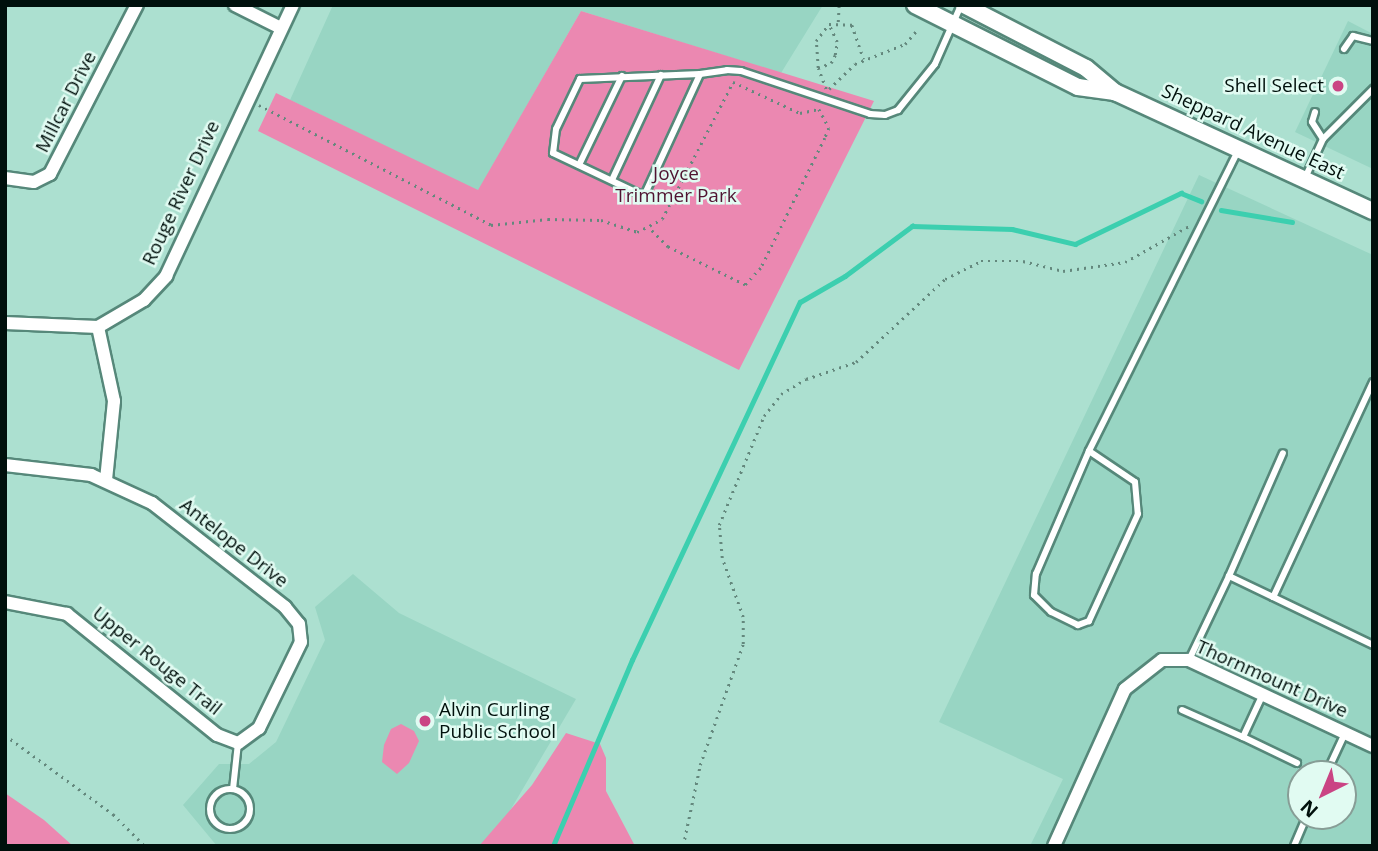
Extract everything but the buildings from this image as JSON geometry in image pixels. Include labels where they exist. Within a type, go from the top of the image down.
[{"type":"main road","name":"Sheppard Avenue East","points":[[915,5],[1078,87],[1115,92]]},
{"type":"main road","name":"Sheppard Avenue East","points":[[962,5],[1086,68],[1115,92],[1373,211]]},
{"type":"street","name":"Millcar Drive","points":[[5,178],[34,181],[50,174],[137,5]]},
{"type":"street","points":[[235,5],[281,28]]},
{"type":"street","name":"Rouge River Drive","points":[[98,327],[144,300],[166,276],[293,5]]},
{"type":"street","points":[[5,323],[98,327],[114,401],[106,480]]},
{"type":"street","name":"Antelope Drive","points":[[5,465],[106,480],[152,503],[276,599],[299,624],[301,642],[259,728],[239,743]]},
{"type":"street","name":"Upper Rouge Trail","points":[[5,602],[66,614],[217,735],[239,743]]},
{"type":"street","name":"Thornmount Drive","points":[[1054,846],[1125,689],[1162,660],[1189,660],[1373,746]]},
{"type":"lane","points":[[700,74],[644,196],[553,152],[556,129],[580,79],[741,71],[870,114],[885,115],[898,110],[935,64],[962,5]]},
{"type":"lane","points":[[1344,49],[1353,36],[1373,41]]},
{"type":"lane","points":[[612,180],[661,75]]},
{"type":"lane","points":[[579,165],[622,76]]},
{"type":"lane","points":[[1304,179],[1323,139],[1372,91]]},
{"type":"lane","points":[[1361,100],[1367,107]]},
{"type":"lane","points":[[1315,112],[1312,122],[1323,139]]},
{"type":"lane","points":[[1089,451],[1135,482],[1138,514],[1089,621],[1077,625],[1051,612],[1034,595],[1049,537],[1089,451],[1238,149]]},
{"type":"lane","points":[[1273,597],[1373,382]]},
{"type":"lane","points":[[1189,660],[1283,453]]},
{"type":"lane","points":[[1229,576],[1373,645]]},
{"type":"lane","points":[[1243,737],[1263,694]]},
{"type":"lane","points":[[1182,710],[1291,760]]},
{"type":"lane","points":[[1332,760],[1345,733]]},
{"type":"lane","points":[[233,789],[239,743]]},
{"type":"lane","points":[[233,789],[241,792],[250,806],[246,821],[232,829],[217,825],[210,812],[213,797],[233,789]]},
{"type":"path","points":[[838,22],[839,5]]},
{"type":"path","points":[[864,59],[852,25],[838,22],[829,25],[816,41],[818,68],[827,92],[833,81],[864,59],[905,44],[918,29]]},
{"type":"path","points":[[818,68],[831,63],[835,55],[837,42],[829,25]]},
{"type":"path","points":[[247,99],[491,225],[548,219],[601,220],[637,232],[662,219],[733,82],[800,113],[819,109],[829,128],[825,138],[761,268],[745,285],[668,247],[649,228]]},
{"type":"path","points":[[683,846],[700,765],[743,644],[743,617],[722,558],[719,526],[764,416],[781,394],[806,379],[856,362],[945,279],[981,261],[1023,261],[1063,271],[1125,262],[1188,225],[1202,225]]},
{"type":"path","points":[[5,735],[113,814],[145,846]]},
{"type":"shaded area","points":[[333,5],[823,5],[781,73],[581,11],[478,191],[290,100]]},
{"type":"shaded area","points":[[1348,21],[1373,34],[1373,169],[1295,132]]},
{"type":"shaded area","points":[[1199,175],[1373,255],[1373,846],[1030,846],[1063,779],[939,722]]},
{"type":"shaded area","name":"Alvin Curling Public School","points":[[353,574],[399,613],[576,699],[489,846],[217,846],[183,805],[219,764],[249,764],[276,742],[325,640],[315,607]]},
{"type":"green space","name":"Joyce Trimmer Park","points":[[581,11],[874,101],[739,370],[258,131],[276,93],[478,190]]},
{"type":"green space","points":[[401,724],[414,731],[419,741],[409,763],[397,774],[382,762],[384,745],[391,729]]},
{"type":"green space","points":[[566,733],[600,744],[606,758],[606,791],[635,846],[479,846],[532,785]]},
{"type":"green space","points":[[5,793],[44,820],[73,846],[5,846]]},
{"type":"waterway","points":[[553,846],[632,660],[800,302],[845,276],[912,226],[1012,229],[1075,244],[1181,193],[1201,201]]},
{"type":"waterway","points":[[1221,210],[1292,222]]},
{"type":"place","name":"Shell Select","points":[[1338,86]]},
{"type":"place","name":"Alvin Curling Public School","points":[[425,721]]}]
